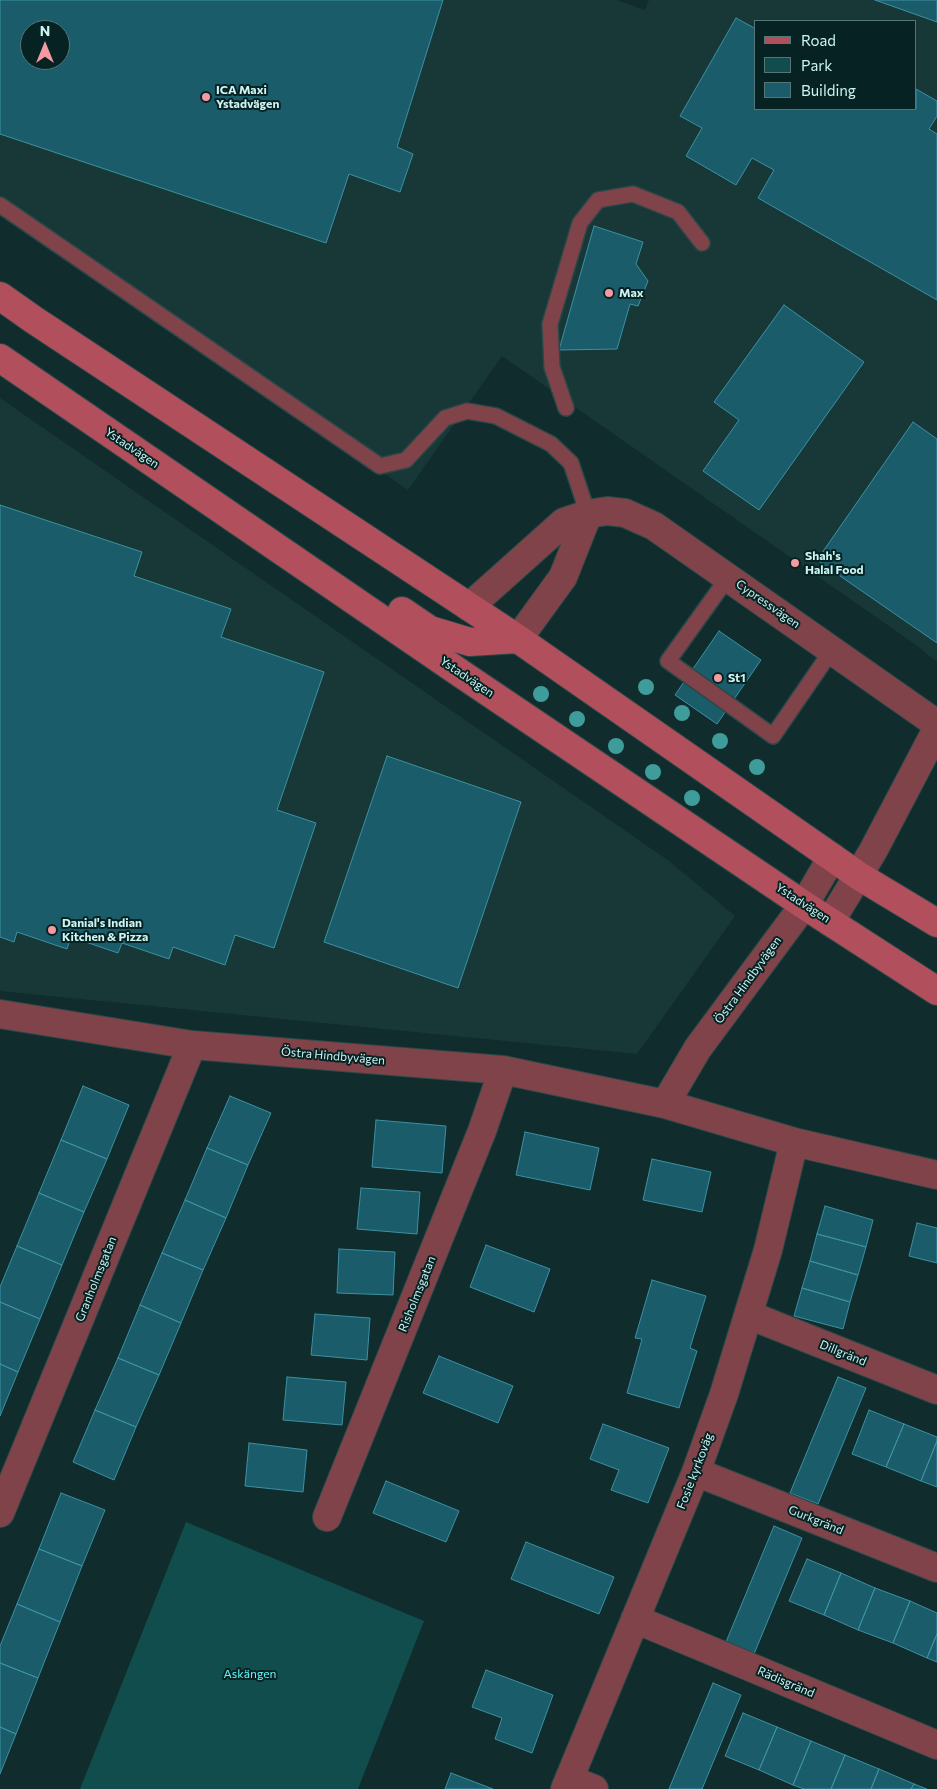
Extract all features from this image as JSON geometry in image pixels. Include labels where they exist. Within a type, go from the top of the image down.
[{"type":"main road","points":[[0,296],[518,639],[832,858],[937,923]]},
{"type":"main road","name":"Ystadvägen","points":[[0,357],[164,450],[430,630],[470,642],[518,639]]},
{"type":"main road","name":"Ystadvägen","points":[[0,357],[463,675],[804,905],[937,991]]},
{"type":"street","name":"Cypressvägen","points":[[469,607],[564,522],[588,514],[607,511],[625,513],[654,526],[729,576],[937,724]]},
{"type":"street","points":[[518,639],[563,577],[588,514]]},
{"type":"street","points":[[830,922],[859,876],[937,729]]},
{"type":"street","name":"Östra Hindbyvägen","points":[[665,1104],[698,1048],[804,905],[832,858]]},
{"type":"street","name":"Östra Hindbyvägen","points":[[0,1014],[192,1045],[503,1070],[665,1104],[794,1142],[937,1175]]},
{"type":"street","name":"Granholmsgatan","points":[[0,1513],[192,1045]]},
{"type":"street","name":"Risholmsgatan","points":[[327,1517],[479,1140],[503,1070]]},
{"type":"street","name":"Fosie kyrkoväg","points":[[567,1784],[696,1472],[724,1394],[768,1250],[794,1142]]},
{"type":"street","name":"Dillgränd","points":[[749,1315],[937,1390]]},
{"type":"street","name":"Gurkgränd","points":[[696,1472],[937,1568]]},
{"type":"street","name":"Rädisgränd","points":[[635,1619],[937,1744]]},
{"type":"street","points":[[567,1784],[594,1789]]},
{"type":"lane","points":[[566,408],[552,366],[550,324],[580,223],[598,200],[633,194],[678,212],[702,243]]},
{"type":"lane","points":[[0,205],[380,466],[406,460],[445,418],[467,411],[496,416],[551,444],[571,463],[588,514]]},
{"type":"lane","points":[[729,576],[668,662],[773,736],[832,650]]},
{"type":"shaded area","points":[[0,0],[616,0],[645,10],[649,0],[937,0],[937,662],[916,645],[502,356],[408,490],[0,208]]},
{"type":"shaded area","points":[[0,398],[669,861],[735,916],[637,1054],[0,991]]},
{"type":"green space","name":"Askängen","points":[[186,1522],[424,1621],[358,1789],[80,1789]]},
{"type":"building","name":"ICA Maxi Ystadvägen","points":[[0,0],[443,0],[397,147],[413,154],[400,192],[349,174],[326,243],[0,134]]},
{"type":"building","points":[[875,0],[937,0],[937,22]]},
{"type":"building","points":[[736,18],[754,28],[754,110],[917,110],[917,90],[937,101],[937,116],[929,129],[937,134],[937,300],[758,198],[774,170],[752,158],[736,185],[686,156],[702,128],[680,116]]},
{"type":"building","name":"Max","points":[[594,226],[643,242],[636,264],[648,281],[638,306],[630,304],[617,349],[559,350]]},
{"type":"building","points":[[784,305],[864,362],[759,510],[703,471],[739,420],[714,402]]},
{"type":"building","points":[[913,422],[937,439],[937,643],[817,560]]},
{"type":"building","points":[[0,505],[142,552],[134,576],[231,609],[221,637],[324,672],[277,810],[316,823],[274,948],[235,935],[225,965],[173,947],[169,959],[122,943],[118,953],[71,937],[67,949],[17,932],[14,942],[0,937]]},
{"type":"building","name":"St1","points":[[719,631],[761,660],[717,724],[675,695]]},
{"type":"building","points":[[387,756],[521,802],[458,988],[324,942]]},
{"type":"building","points":[[83,1086],[129,1105],[107,1159],[61,1140]]},
{"type":"building","points":[[230,1096],[271,1113],[248,1165],[207,1148]]},
{"type":"building","points":[[376,1120],[446,1126],[442,1173],[372,1167]]},
{"type":"building","points":[[525,1132],[599,1148],[590,1190],[516,1175]]},
{"type":"building","points":[[61,1140],[107,1159],[84,1212],[39,1193]]},
{"type":"building","points":[[207,1148],[248,1165],[226,1218],[185,1200]]},
{"type":"building","points":[[652,1159],[711,1172],[702,1212],[643,1200]]},
{"type":"building","points":[[361,1188],[420,1192],[417,1234],[357,1229]]},
{"type":"building","points":[[39,1193],[84,1212],[62,1265],[17,1246]]},
{"type":"building","points":[[185,1200],[226,1218],[203,1270],[162,1253]]},
{"type":"building","points":[[825,1206],[873,1220],[866,1247],[817,1234]]},
{"type":"building","points":[[917,1223],[937,1228],[937,1263],[909,1256]]},
{"type":"building","points":[[817,1234],[866,1247],[858,1275],[810,1261]]},
{"type":"building","points":[[486,1245],[550,1269],[534,1312],[470,1287]]},
{"type":"building","points":[[17,1246],[62,1265],[40,1319],[0,1302],[0,1287]]},
{"type":"building","points":[[339,1249],[395,1252],[393,1295],[337,1293]]},
{"type":"building","points":[[162,1253],[203,1270],[181,1323],[140,1305]]},
{"type":"building","points":[[810,1261],[858,1275],[850,1302],[802,1288]]},
{"type":"building","points":[[652,1280],[706,1296],[690,1348],[697,1351],[679,1408],[627,1393],[642,1339],[635,1338]]},
{"type":"building","points":[[802,1288],[850,1302],[843,1329],[794,1316]]},
{"type":"building","points":[[0,1302],[40,1319],[18,1372],[0,1364]]},
{"type":"building","points":[[140,1305],[181,1323],[159,1375],[118,1358]]},
{"type":"building","points":[[315,1314],[370,1318],[367,1360],[311,1355]]},
{"type":"building","points":[[439,1356],[513,1386],[498,1423],[423,1393]]},
{"type":"building","points":[[118,1358],[159,1375],[136,1427],[95,1410]]},
{"type":"building","points":[[0,1364],[18,1372],[0,1416]]},
{"type":"building","points":[[287,1377],[346,1382],[342,1425],[283,1420]]},
{"type":"building","points":[[838,1377],[866,1388],[818,1504],[790,1493]]},
{"type":"building","points":[[95,1410],[136,1427],[114,1480],[73,1462]]},
{"type":"building","points":[[869,1410],[904,1424],[886,1467],[852,1454]]},
{"type":"building","points":[[603,1424],[669,1448],[648,1503],[611,1490],[619,1470],[590,1459]]},
{"type":"building","points":[[904,1424],[937,1437],[921,1481],[886,1467]]},
{"type":"building","points":[[937,1441],[937,1487],[921,1481]]},
{"type":"building","points":[[249,1443],[307,1450],[303,1492],[245,1486]]},
{"type":"building","points":[[386,1481],[459,1511],[446,1542],[373,1513]]},
{"type":"building","points":[[61,1493],[105,1510],[82,1566],[39,1549]]},
{"type":"building","points":[[774,1526],[802,1538],[754,1654],[726,1642]]},
{"type":"building","points":[[526,1542],[614,1577],[599,1614],[511,1579]]},
{"type":"building","points":[[39,1549],[82,1566],[60,1622],[17,1604]]},
{"type":"building","points":[[807,1559],[841,1573],[824,1615],[789,1601]]},
{"type":"building","points":[[841,1573],[875,1588],[858,1630],[824,1615]]},
{"type":"building","points":[[875,1588],[910,1601],[893,1643],[858,1630]]},
{"type":"building","points":[[910,1601],[937,1613],[937,1634],[927,1658],[893,1643]]},
{"type":"building","points":[[17,1604],[60,1622],[38,1678],[0,1663],[0,1646]]},
{"type":"building","points":[[937,1634],[937,1662],[927,1658]]},
{"type":"building","points":[[0,1663],[38,1678],[16,1734],[0,1727]]},
{"type":"building","points":[[486,1670],[553,1695],[532,1753],[495,1739],[502,1718],[472,1707]]},
{"type":"building","points":[[713,1683],[741,1695],[702,1789],[669,1789]]},
{"type":"building","points":[[743,1713],[777,1727],[759,1770],[725,1756]]},
{"type":"building","points":[[0,1727],[16,1734],[0,1774]]},
{"type":"building","points":[[777,1727],[811,1741],[793,1785],[759,1770]]},
{"type":"building","points":[[811,1741],[845,1755],[831,1789],[804,1789],[793,1785]]},
{"type":"building","points":[[845,1755],[879,1769],[871,1789],[831,1789]]},
{"type":"building","points":[[879,1769],[914,1784],[911,1789],[871,1789]]},
{"type":"building","points":[[451,1773],[493,1789],[445,1789]]},
{"type":"building","points":[[914,1784],[927,1789],[911,1789]]},
{"type":"place","name":"ICA Maxi Ystadvägen","points":[[206,97]]},
{"type":"place","name":"Max","points":[[609,293]]},
{"type":"place","name":"Shah's Halal Food","points":[[795,563]]},
{"type":"place","name":"St1","points":[[718,678]]},
{"type":"place","name":"Danial's Indian Kitchen & Pizza","points":[[52,930]]}]
